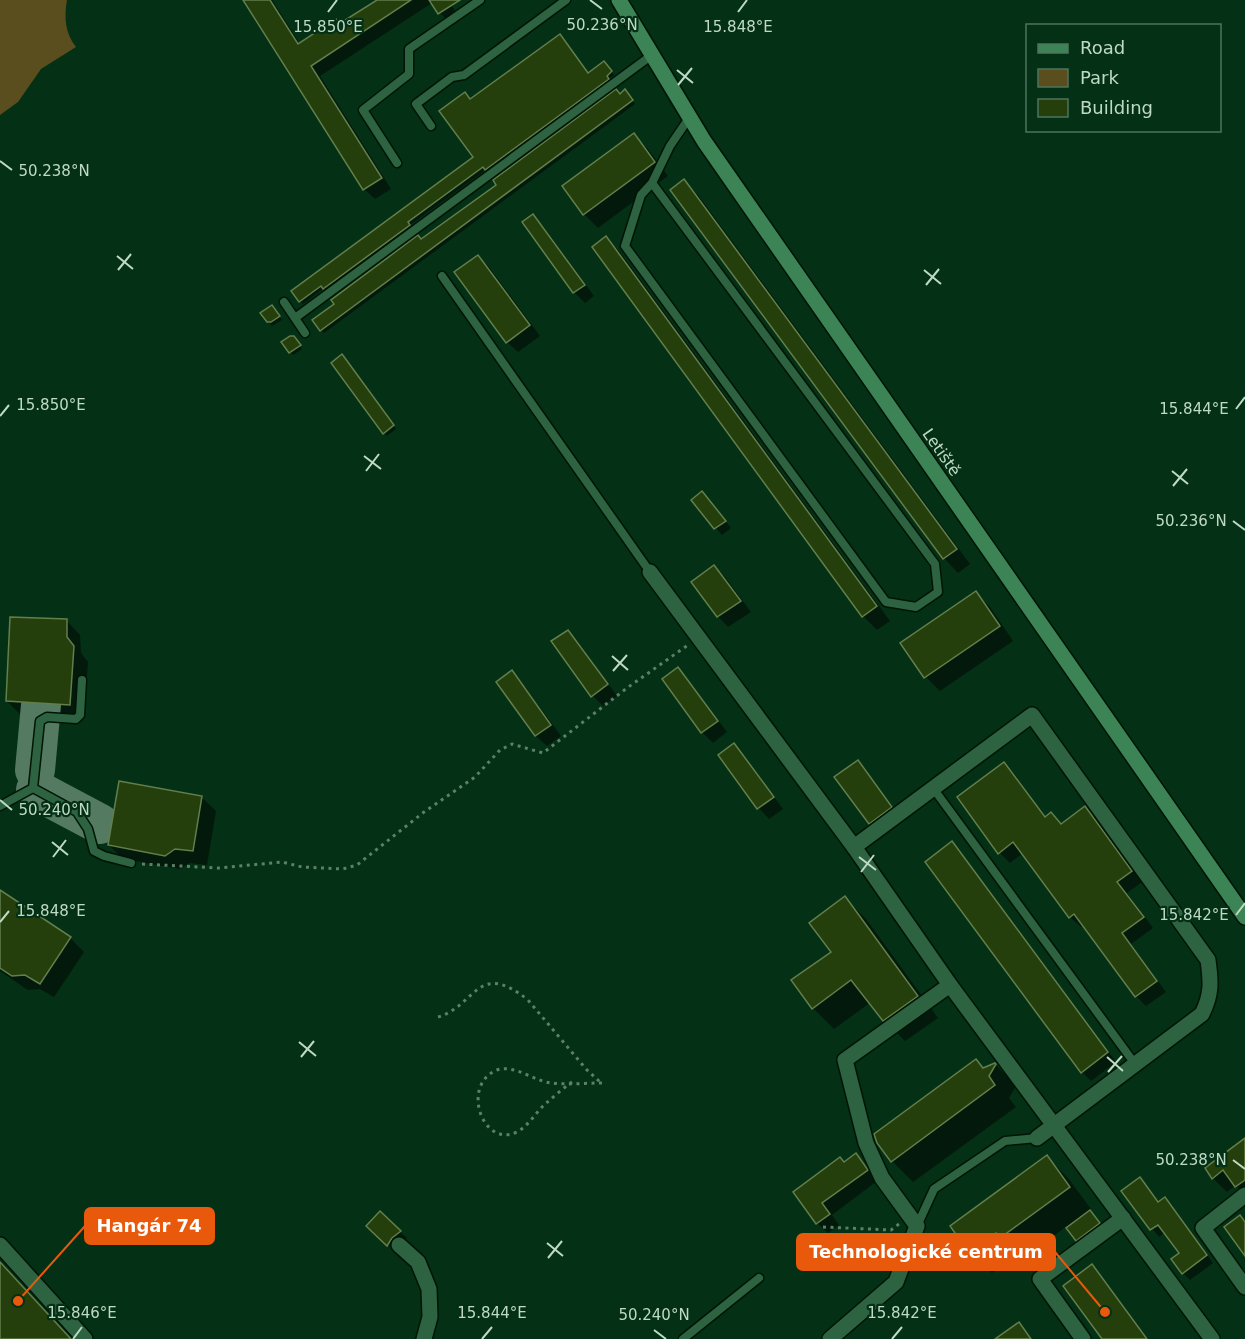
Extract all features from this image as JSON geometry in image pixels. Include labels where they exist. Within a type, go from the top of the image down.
[{"type":"street","name":"Letiště","points":[[619,0],[704,141],[1245,917]]},
{"type":"street","points":[[650,572],[854,847],[950,985],[1056,1125],[1212,1339]]},
{"type":"street","points":[[854,847],[1032,715],[1208,960],[1211,981],[1210,999],[1202,1014],[1037,1138]]},
{"type":"street","points":[[830,1339],[896,1282],[914,1221],[882,1178],[866,1143],[845,1060],[950,985]]},
{"type":"street","points":[[1245,1195],[1203,1228],[1245,1287]]},
{"type":"street","points":[[1083,1339],[1040,1279],[1124,1218]]},
{"type":"street","points":[[0,1245],[85,1339]]},
{"type":"street","points":[[399,1245],[418,1262],[429,1289],[430,1317],[424,1339]]},
{"type":"lane","points":[[397,163],[363,110],[409,74],[409,49],[480,0]]},
{"type":"lane","points":[[431,126],[416,104],[452,76],[464,75],[566,0]]},
{"type":"lane","points":[[295,318],[652,55]]},
{"type":"lane","points":[[652,183],[935,564],[938,592],[916,607],[886,602],[625,246],[640,195],[652,183],[669,146],[689,118]]},
{"type":"lane","points":[[442,276],[650,572]]},
{"type":"lane","points":[[284,302],[305,333]]},
{"type":"lane","points":[[33,788],[40,722],[47,717],[76,719],[80,715],[82,680]]},
{"type":"lane","points":[[33,788],[77,812],[88,829],[94,851],[131,863]]},
{"type":"lane","points":[[0,806],[33,788]]},
{"type":"lane","points":[[933,788],[1136,1064]]},
{"type":"lane","points":[[914,1221],[934,1190],[1005,1141],[1037,1138]]},
{"type":"lane","points":[[683,1339],[759,1278]]},
{"type":"path","points":[[131,863],[219,868],[282,862],[302,867],[343,869],[357,865],[424,812],[475,777],[500,750],[512,744],[543,753],[627,688],[699,638]]},
{"type":"path","points":[[438,1017],[455,1009],[480,986],[491,984],[519,992],[541,1014],[586,1069],[602,1083],[572,1083],[549,1083],[506,1069],[498,1070],[489,1075],[480,1087],[478,1095],[480,1112],[487,1125],[501,1134],[516,1132],[572,1083]]},
{"type":"path","points":[[824,1227],[891,1230],[914,1221]]},
{"type":"green space","points":[[0,0],[67,0],[66,25],[76,47],[41,69],[18,102],[0,115]]},
{"type":"building","points":[[243,0],[270,0],[298,44],[336,19],[339,24],[377,0],[411,0],[311,66],[382,178],[363,190]]},
{"type":"building","points":[[429,0],[460,0],[438,14]]},
{"type":"building","points":[[560,34],[588,73],[604,61],[612,71],[607,76],[609,79],[485,170],[483,167],[408,222],[410,225],[323,289],[321,286],[299,302],[291,291],[473,157],[439,111],[465,92],[470,99]]},
{"type":"building","points":[[616,89],[620,94],[625,89],[633,100],[320,331],[312,320],[334,304],[331,300],[418,235],[421,239],[496,185],[493,180]]},
{"type":"building","points":[[634,133],[655,162],[583,215],[562,186]]},
{"type":"building","points":[[684,179],[957,549],[943,559],[670,190]]},
{"type":"building","points":[[533,214],[585,285],[573,293],[522,222]]},
{"type":"building","points":[[606,236],[877,606],[862,617],[592,247]]},
{"type":"building","points":[[478,255],[530,325],[506,343],[454,272]]},
{"type":"building","points":[[272,305],[280,316],[267,322],[260,313]]},
{"type":"building","points":[[294,336],[301,345],[289,353],[281,342]]},
{"type":"building","points":[[342,354],[394,425],[383,434],[331,363]]},
{"type":"building","points":[[702,491],[726,521],[714,529],[691,500]]},
{"type":"building","points":[[714,565],[741,601],[717,617],[691,582]]},
{"type":"building","points":[[976,591],[1000,626],[924,678],[900,643]]},
{"type":"building","points":[[10,617],[67,619],[67,637],[74,646],[70,705],[6,701]]},
{"type":"building","points":[[568,630],[608,684],[591,697],[551,641]]},
{"type":"building","points":[[678,667],[718,721],[701,733],[662,679]]},
{"type":"building","points":[[512,670],[551,725],[535,736],[496,682]]},
{"type":"building","points":[[734,743],[774,797],[757,809],[718,755]]},
{"type":"building","points":[[858,760],[892,807],[869,824],[834,777]]},
{"type":"building","points":[[1004,762],[1045,817],[1051,812],[1061,824],[1085,806],[1132,871],[1117,882],[1144,917],[1122,933],[1157,981],[1135,997],[1074,914],[1069,918],[1013,842],[998,854],[957,797]]},
{"type":"building","points":[[119,781],[202,796],[193,851],[175,849],[165,856],[108,845]]},
{"type":"building","points":[[952,841],[1108,1052],[1081,1073],[925,862]]},
{"type":"building","points":[[0,890],[71,937],[40,984],[25,975],[12,976],[0,968]]},
{"type":"building","points":[[845,896],[918,996],[883,1021],[851,980],[812,1009],[791,980],[831,952],[809,923]]},
{"type":"building","points":[[976,1059],[983,1068],[996,1064],[989,1076],[995,1085],[891,1162],[877,1143],[874,1134]]},
{"type":"building","points":[[1245,1138],[1245,1180],[1235,1187],[1223,1170],[1212,1179],[1205,1168]]},
{"type":"building","points":[[856,1153],[868,1170],[822,1203],[830,1214],[816,1224],[793,1192],[840,1157],[844,1162]]},
{"type":"building","points":[[1047,1155],[1070,1187],[1000,1238],[996,1233],[969,1253],[950,1226]]},
{"type":"building","points":[[1140,1177],[1158,1202],[1165,1197],[1207,1255],[1182,1274],[1171,1259],[1179,1253],[1158,1225],[1150,1230],[1121,1191]]},
{"type":"building","points":[[1090,1210],[1100,1223],[1076,1241],[1066,1228]]},
{"type":"building","points":[[380,1211],[401,1231],[392,1238],[387,1246],[366,1226]]},
{"type":"building","points":[[1240,1215],[1245,1222],[1245,1256],[1224,1227]]},
{"type":"building","points":[[0,1262],[71,1339],[0,1339]]},
{"type":"building","points":[[1092,1264],[1147,1339],[1102,1339],[1063,1286]]},
{"type":"building","points":[[1019,1322],[1031,1339],[995,1339]]},
{"type":"taxiway","points":[[35,770],[41,705]]},
{"type":"taxiway","points":[[36,790],[100,824]]},
{"type":"place","name":"Hangár 74","points":[[18,1301]]},
{"type":"place","name":"Technologické centrum","points":[[1105,1312]]}]
